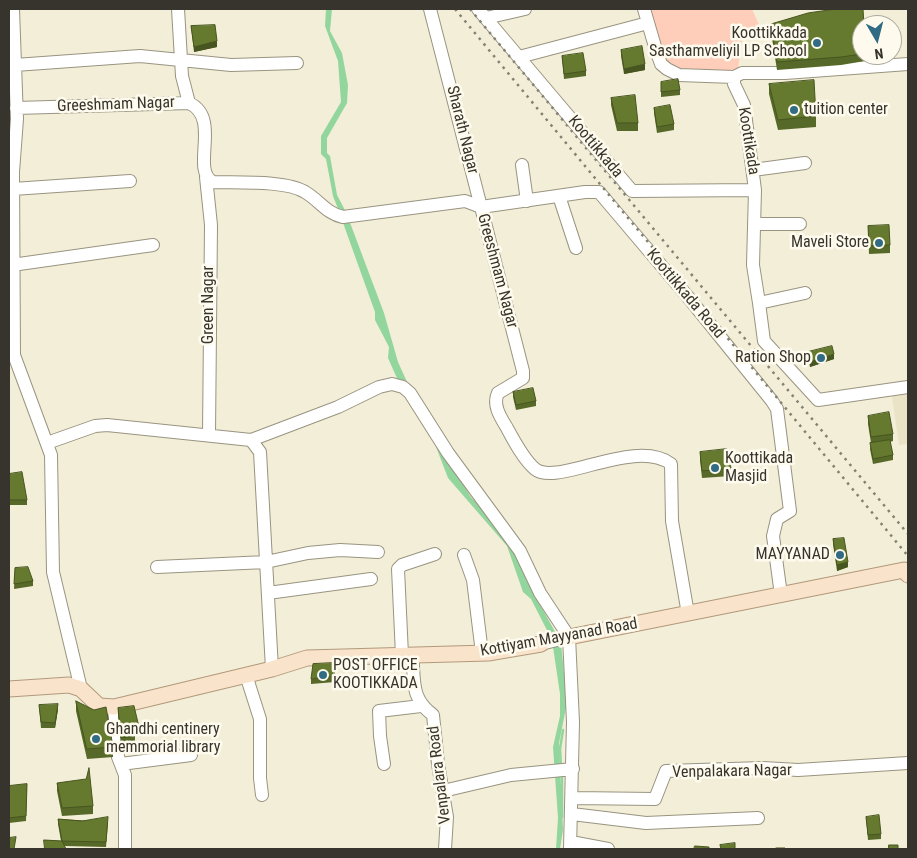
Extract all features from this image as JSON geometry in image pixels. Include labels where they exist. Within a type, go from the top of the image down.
[{"type":"main road","name":"Kottiyam Mayyanad Road","points":[[569,637],[907,571]]},
{"type":"main road","name":"Kottiyam Mayyanad Road","points":[[114,707],[272,669],[307,658],[482,653],[541,644]]},
{"type":"main road","points":[[9,689],[69,685],[81,689],[99,706],[114,707]]},
{"type":"street","points":[[13,9],[11,22],[16,108],[12,146],[12,355],[51,455],[53,572],[81,689]]},
{"type":"street","points":[[178,9],[182,76],[189,103]]},
{"type":"street","name":"Sharath Nagar","points":[[430,9],[481,207]]},
{"type":"street","points":[[482,13],[525,9]]},
{"type":"street","points":[[644,9],[661,64],[671,72],[702,77],[734,77],[742,73],[785,73],[908,64]]},
{"type":"street","name":"Koottikkada","points":[[482,13],[632,191],[755,190]]},
{"type":"street","points":[[519,57],[648,23]]},
{"type":"street","points":[[15,65],[140,56],[230,65],[297,63]]},
{"type":"street","name":"Koottikada","points":[[734,77],[734,84],[744,105],[753,170],[755,190],[753,265],[759,303]]},
{"type":"street","name":"Greeshmam Nagar","points":[[16,108],[189,103],[196,106],[203,116],[206,177],[213,182],[275,184],[304,191],[333,215],[343,217],[465,201],[481,207],[523,378],[498,393],[497,407],[501,418],[513,439],[535,469],[544,473],[553,474],[601,461],[654,455],[663,458],[671,464],[672,521],[688,614]]},
{"type":"street","points":[[753,170],[805,163]]},
{"type":"street","points":[[522,165],[527,201]]},
{"type":"street","name":"Green Nagar","points":[[206,177],[210,224],[209,434]]},
{"type":"street","points":[[13,190],[130,181]]},
{"type":"street","name":"Koottikkada Road","points":[[559,196],[599,192],[688,297],[777,409],[790,511],[777,519],[773,536],[782,594]]},
{"type":"street","points":[[481,207],[559,196],[576,248]]},
{"type":"street","points":[[755,224],[800,224]]},
{"type":"street","points":[[12,265],[152,246]]},
{"type":"street","points":[[805,293],[759,303],[764,341],[818,400],[908,387]]},
{"type":"street","points":[[47,443],[100,425],[209,434],[251,440],[338,407],[379,387],[392,384],[403,387],[416,399],[448,453],[520,551],[540,594],[569,637],[573,722],[565,769],[573,798],[570,846],[608,849]]},
{"type":"street","points":[[251,440],[260,452],[272,669]]},
{"type":"street","points":[[157,567],[266,562],[324,551],[378,552]]},
{"type":"street","name":"Venpalara Road","points":[[435,554],[402,565],[398,569],[407,655],[416,695],[421,706],[433,715],[447,818],[445,849]]},
{"type":"street","points":[[464,555],[473,580],[482,653]]},
{"type":"street","points":[[268,593],[371,579]]},
{"type":"street","name":"Kottiyam Mayyanad Road","points":[[541,644],[569,637]]},
{"type":"street","points":[[246,675],[260,719],[260,778],[262,795]]},
{"type":"street","name":"Venpalara Road","points":[[384,764],[380,736],[380,711],[421,706]]},
{"type":"street","points":[[114,707],[118,757],[125,775],[125,849]]},
{"type":"street","points":[[121,764],[191,755]]},
{"type":"street","name":"Venpalakara Nagar","points":[[573,798],[655,799],[666,771],[763,768],[798,770],[908,763]]},
{"type":"street","points":[[443,791],[511,775],[565,769]]},
{"type":"street","points":[[572,814],[646,823],[758,818]]},
{"type":"shaded area","points":[[326,9],[332,9],[330,31],[342,53],[348,85],[347,103],[327,138],[327,153],[330,156],[337,195],[347,214],[340,214],[333,196],[326,159],[321,154],[321,136],[341,102],[338,61],[325,26]]},
{"type":"shaded area","points":[[649,9],[752,9],[764,36],[742,40],[738,69],[693,71],[684,69],[667,64]]},
{"type":"shaded area","points":[[342,220],[349,220],[384,313],[398,362],[417,404],[470,496],[507,536],[528,583],[558,637],[551,638],[531,599],[523,592],[507,546],[448,478],[433,439],[404,394],[388,358],[389,347],[375,320],[375,312]]},
{"type":"shaded area","points":[[908,392],[908,444],[899,445],[892,396]]},
{"type":"shaded area","points":[[561,643],[567,703],[559,743],[563,830],[560,849],[556,849],[558,818],[553,747],[560,716],[560,694],[553,647]]},
{"type":"building","name":"Koottikkada Sasthamveliyil LP School","points":[[836,9],[863,9],[863,15],[852,15],[852,55],[777,62],[771,24],[808,13]]},
{"type":"building","points":[[215,25],[217,41],[194,47],[191,26]]},
{"type":"building","points":[[642,46],[645,64],[624,69],[621,50]]},
{"type":"building","points":[[583,53],[586,71],[564,74],[562,56]]},
{"type":"building","points":[[678,79],[680,90],[661,92],[661,82]]},
{"type":"building","name":"tuition center","points":[[814,80],[816,116],[778,120],[769,84]]},
{"type":"building","points":[[635,95],[638,123],[617,123],[611,98]]},
{"type":"building","points":[[670,105],[674,124],[657,127],[654,108]]},
{"type":"building","points":[[889,225],[890,245],[869,246],[868,226]]},
{"type":"building","points":[[832,346],[834,354],[810,362],[808,352]]},
{"type":"building","points":[[533,388],[536,401],[516,405],[513,392]]},
{"type":"building","points":[[889,412],[893,434],[871,437],[868,416]]},
{"type":"building","points":[[890,440],[893,455],[873,459],[870,443]]},
{"type":"building","points":[[727,449],[731,468],[702,471],[700,452]]},
{"type":"building","points":[[22,472],[27,500],[9,500],[9,474]]},
{"type":"building","name":"MAYYANAD","points":[[844,538],[848,562],[837,565],[833,539]]},
{"type":"building","points":[[28,567],[33,581],[14,584],[15,568]]},
{"type":"building","points":[[333,663],[335,676],[311,679],[313,664]]},
{"type":"building","name":"Ghandhi centinery memmorial library","points":[[76,701],[94,710],[106,707],[113,747],[87,749]]},
{"type":"building","points":[[58,704],[55,723],[41,722],[39,705]]},
{"type":"building","points":[[134,706],[139,727],[134,729],[135,736],[121,738],[118,708]]},
{"type":"building","points":[[89,768],[93,806],[62,808],[57,783],[86,779]]},
{"type":"building","points":[[27,784],[26,816],[9,818],[9,786]]},
{"type":"building","points":[[879,815],[881,834],[868,835],[866,817]]},
{"type":"building","points":[[108,817],[106,842],[62,841],[58,819],[82,821]]},
{"type":"building","points":[[16,837],[14,849],[9,849],[9,838]]},
{"type":"building","points":[[44,840],[62,841],[66,849],[45,849]]},
{"type":"building","points":[[735,843],[735,849],[721,849],[720,845]]},
{"type":"building","points":[[889,845],[898,845],[898,849],[889,849]]},
{"type":"building","points":[[695,846],[709,847],[709,849],[694,849]]},
{"type":"waterway","points":[[561,767],[560,749],[563,730]]},
{"type":"waterway","points":[[562,775],[562,817]]},
{"type":"railway","points":[[455,9],[908,556]]},
{"type":"railway","points":[[470,9],[908,534]]},
{"type":"place","name":"Koottikkada Sasthamveliyil LP School","points":[[817,43]]},
{"type":"place","name":"tuition center","points":[[794,110]]},
{"type":"place","name":"Maveli Store","points":[[879,243]]},
{"type":"place","name":"Ration Shop","points":[[821,358]]},
{"type":"place","name":"Koottikada Masjid","points":[[715,468]]},
{"type":"place","name":"MAYYANAD","points":[[840,555]]},
{"type":"place","name":"POST OFFICE KOOTIKKADA","points":[[323,675]]},
{"type":"place","name":"Ghandhi centinery memmorial library","points":[[96,739]]}]
